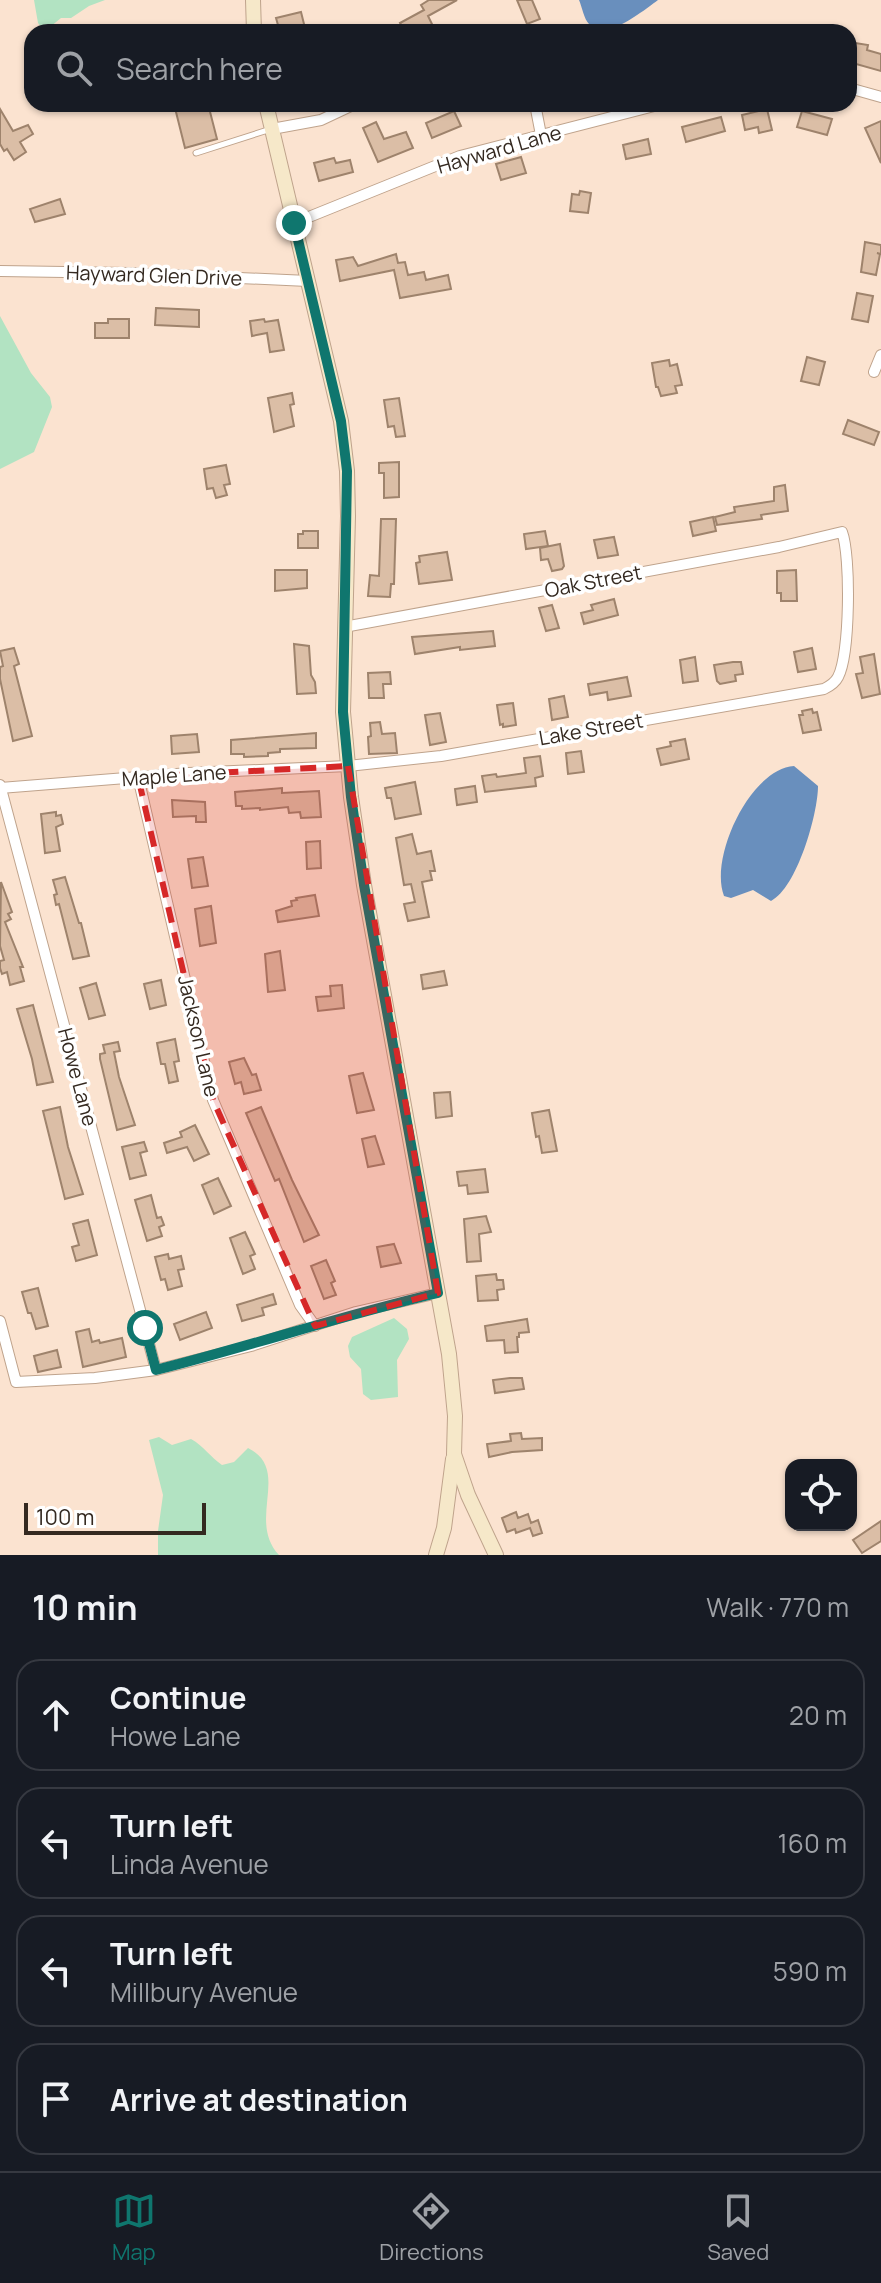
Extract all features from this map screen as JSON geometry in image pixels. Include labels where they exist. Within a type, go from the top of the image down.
[{"type":"main road","points":[[253,0],[254,24]]},
{"type":"main road","points":[[268,112],[341,421],[347,471],[343,712],[348,766],[364,885],[438,1293],[455,1416],[454,1454],[444,1528],[436,1555]]},
{"type":"main road","points":[[454,1454],[468,1495],[496,1555]]},
{"type":"street","points":[[857,90],[881,97]]},
{"type":"street","points":[[272,129],[321,120],[338,112]]},
{"type":"street","points":[[537,112],[541,135]]},
{"type":"street","name":"Hayward Lane","points":[[294,223],[460,156],[631,112]]},
{"type":"street","name":"Hayward Glen Drive","points":[[0,271],[308,281]]},
{"type":"street","points":[[874,372],[881,355]]},
{"type":"street","name":"Oak Street","points":[[344,627],[770,549],[842,532],[846,541],[847,630],[841,669],[833,684]]},
{"type":"street","name":"Lake Street","points":[[348,766],[441,756],[815,691],[833,684]]},
{"type":"street","name":"Maple Lane","points":[[0,787],[348,766]]},
{"type":"street","name":"Jackson Lane","points":[[138,777],[213,1100],[300,1305],[315,1326]]},
{"type":"street","name":"Howe Lane","points":[[0,787],[156,1370]]},
{"type":"street","points":[[0,1321],[16,1382],[95,1378],[156,1370],[251,1346],[356,1312],[438,1293]]},
{"type":"lane","points":[[196,153],[272,129]]},
{"type":"highlighted area","points":[[348,766],[438,1293],[315,1326],[213,1100],[138,777]]},
{"type":"green space","points":[[34,0],[105,0],[54,24],[38,23]]},
{"type":"green space","points":[[0,316],[31,373],[50,397],[52,407],[34,452],[0,469]]},
{"type":"green space","points":[[394,1318],[407,1329],[409,1339],[397,1360],[398,1397],[371,1400],[363,1394],[361,1369],[350,1357],[348,1346],[352,1337]]},
{"type":"green space","points":[[159,1437],[172,1445],[191,1439],[222,1465],[234,1462],[248,1448],[261,1457],[267,1469],[268,1482],[266,1527],[279,1555],[158,1555],[163,1495],[149,1440]]},
{"type":"water","points":[[579,0],[658,0],[622,24],[589,24]]},
{"type":"water","points":[[794,766],[818,786],[810,831],[789,881],[771,901],[753,890],[731,898],[724,896],[722,860],[737,818],[762,782],[778,771]]},
{"type":"building","points":[[429,0],[457,0],[428,16],[432,24],[401,24],[424,10],[421,5]]},
{"type":"building","points":[[517,0],[532,0],[540,19],[527,24]]},
{"type":"building","points":[[301,12],[304,24],[278,24],[276,18]]},
{"type":"building","points":[[857,43],[868,45],[867,50],[881,54],[881,71],[857,64]]},
{"type":"building","points":[[0,109],[13,131],[28,125],[33,134],[20,142],[26,152],[14,160],[0,144]]},
{"type":"building","points":[[176,112],[210,112],[217,139],[185,148]]},
{"type":"building","points":[[454,112],[461,126],[432,138],[426,123]]},
{"type":"building","points":[[768,112],[772,130],[759,133],[758,127],[745,130],[742,115]]},
{"type":"building","points":[[802,112],[832,119],[827,135],[797,127]]},
{"type":"building","points":[[721,117],[725,131],[686,142],[682,127]]},
{"type":"building","points":[[881,121],[881,163],[865,128]]},
{"type":"building","points":[[376,122],[384,139],[406,132],[413,148],[378,162],[363,128]]},
{"type":"building","points":[[648,139],[651,154],[626,159],[623,145]]},
{"type":"building","points":[[521,157],[526,173],[501,180],[496,164]]},
{"type":"building","points":[[334,158],[336,163],[350,160],[353,172],[319,181],[314,163]]},
{"type":"building","points":[[580,191],[591,193],[588,213],[570,211],[572,194],[579,195]]},
{"type":"building","points":[[60,199],[65,214],[35,222],[30,209]]},
{"type":"building","points":[[865,242],[881,245],[881,254],[877,253],[880,254],[876,275],[861,272]]},
{"type":"building","points":[[396,254],[398,263],[405,262],[408,275],[424,272],[426,280],[448,275],[451,289],[400,298],[394,270],[340,281],[336,260],[353,257],[358,266]]},
{"type":"building","points":[[857,293],[873,296],[868,322],[852,319]]},
{"type":"building","points":[[156,308],[199,310],[199,327],[155,325]]},
{"type":"building","points":[[108,319],[129,319],[129,338],[95,338],[95,323],[108,323]]},
{"type":"building","points":[[264,319],[265,322],[278,320],[284,350],[270,352],[267,333],[252,336],[250,321]]},
{"type":"building","points":[[807,357],[825,362],[819,385],[801,381]]},
{"type":"building","points":[[669,360],[670,366],[677,364],[682,385],[675,386],[677,393],[661,396],[656,387],[652,363]]},
{"type":"building","points":[[292,393],[294,404],[290,405],[294,426],[274,432],[268,398]]},
{"type":"building","points":[[399,398],[405,436],[396,437],[394,426],[388,427],[384,400]]},
{"type":"building","points":[[848,420],[879,432],[874,445],[843,434]]},
{"type":"building","points":[[399,462],[399,497],[384,498],[384,473],[379,473],[379,463]]},
{"type":"building","points":[[226,465],[230,484],[224,485],[227,495],[216,498],[213,488],[207,489],[204,469]]},
{"type":"building","points":[[785,485],[788,511],[761,515],[762,519],[717,525],[715,517],[735,512],[734,507],[774,501],[774,487]]},
{"type":"building","points":[[713,517],[716,531],[693,536],[690,522]]},
{"type":"building","points":[[381,519],[396,519],[394,584],[391,584],[390,597],[368,596],[370,575],[379,576]]},
{"type":"building","points":[[303,531],[318,531],[318,548],[298,548],[298,534],[303,534]]},
{"type":"building","points":[[545,531],[548,546],[526,549],[524,534]]},
{"type":"building","points":[[614,537],[618,555],[598,558],[594,540]]},
{"type":"building","points":[[560,544],[564,566],[552,571],[548,559],[541,560],[540,548]]},
{"type":"building","points":[[447,552],[452,580],[419,584],[416,563],[420,562],[419,556]]},
{"type":"building","points":[[275,570],[307,570],[307,588],[275,591]]},
{"type":"building","points":[[796,570],[797,601],[781,601],[781,593],[777,593],[777,571]]},
{"type":"building","points":[[614,599],[618,615],[584,624],[581,613],[593,610],[591,605]]},
{"type":"building","points":[[552,605],[559,628],[546,631],[539,608]]},
{"type":"building","points":[[493,631],[495,646],[460,650],[460,647],[415,654],[412,637]]},
{"type":"building","points":[[294,644],[309,646],[316,693],[297,694]]},
{"type":"building","points":[[14,648],[19,664],[14,666],[32,736],[13,741],[0,679],[0,667],[3,666],[0,651]]},
{"type":"building","points":[[812,648],[816,669],[798,672],[794,652]]},
{"type":"building","points":[[874,654],[880,694],[862,698],[856,674],[863,673],[860,657]]},
{"type":"building","points":[[695,657],[698,681],[683,683],[680,660]]},
{"type":"building","points":[[741,662],[743,674],[735,675],[736,681],[720,684],[714,665]]},
{"type":"building","points":[[390,672],[391,684],[383,684],[384,698],[369,698],[368,673]]},
{"type":"building","points":[[627,677],[631,696],[608,700],[607,692],[590,695],[588,684]]},
{"type":"building","points":[[564,696],[568,717],[552,720],[549,699]]},
{"type":"building","points":[[513,703],[516,725],[503,727],[497,705]]},
{"type":"building","points":[[812,709],[813,713],[817,712],[821,730],[803,733],[799,715]]},
{"type":"building","points":[[440,713],[446,742],[430,745],[425,715]]},
{"type":"building","points":[[380,722],[382,734],[395,733],[397,753],[369,754],[370,723]]},
{"type":"building","points":[[316,733],[316,748],[280,749],[280,752],[268,753],[268,756],[231,754],[231,740]]},
{"type":"building","points":[[197,734],[199,752],[172,754],[171,736]]},
{"type":"building","points":[[685,739],[689,759],[661,765],[657,749]]},
{"type":"building","points":[[581,751],[584,772],[568,774],[566,753]]},
{"type":"building","points":[[540,756],[543,776],[535,778],[536,786],[485,792],[482,776],[526,773],[524,758]]},
{"type":"building","points":[[415,782],[421,814],[395,819],[391,798],[387,798],[385,788]]},
{"type":"building","points":[[475,786],[477,802],[457,805],[455,789]]},
{"type":"building","points":[[282,788],[282,793],[319,791],[321,817],[301,818],[300,812],[289,813],[288,807],[260,810],[236,806],[235,792]]},
{"type":"building","points":[[172,800],[205,802],[206,822],[196,822],[196,816],[173,817]]},
{"type":"building","points":[[56,812],[56,816],[61,815],[63,824],[56,827],[60,851],[45,853],[41,814]]},
{"type":"building","points":[[412,834],[417,854],[431,851],[435,871],[430,871],[432,880],[422,882],[429,917],[408,921],[404,904],[415,902],[411,884],[404,885],[396,838]]},
{"type":"building","points":[[320,841],[321,868],[307,869],[306,842]]},
{"type":"building","points":[[203,857],[208,886],[192,888],[188,859]]},
{"type":"building","points":[[65,877],[89,956],[73,959],[59,904],[56,905],[53,880]]},
{"type":"building","points":[[1,882],[12,912],[8,914],[11,919],[5,922],[23,967],[20,967],[24,981],[10,985],[7,972],[2,974],[0,968],[0,961],[4,960],[0,946]]},
{"type":"building","points":[[315,895],[319,916],[278,922],[276,911],[292,906],[291,901],[296,898]]},
{"type":"building","points":[[211,906],[216,943],[200,946],[195,909]]},
{"type":"building","points":[[280,951],[285,990],[268,992],[265,954]]},
{"type":"building","points":[[444,971],[447,985],[423,989],[421,975]]},
{"type":"building","points":[[161,980],[166,1005],[150,1009],[144,984]]},
{"type":"building","points":[[96,983],[105,1015],[89,1019],[80,988]]},
{"type":"building","points":[[342,985],[344,1008],[318,1011],[316,997],[331,996],[330,986]]},
{"type":"building","points":[[33,1005],[53,1082],[37,1085],[17,1009]]},
{"type":"building","points":[[175,1039],[179,1061],[174,1062],[178,1081],[169,1083],[157,1043]]},
{"type":"building","points":[[118,1042],[120,1051],[114,1052],[119,1077],[135,1125],[117,1130],[100,1054],[105,1053],[103,1045]]},
{"type":"building","points":[[244,1058],[252,1075],[256,1074],[261,1090],[244,1094],[241,1082],[235,1084],[229,1062]]},
{"type":"building","points":[[363,1073],[374,1110],[357,1113],[349,1076]]},
{"type":"building","points":[[450,1092],[452,1116],[436,1118],[434,1093]]},
{"type":"building","points":[[60,1107],[68,1147],[83,1194],[65,1199],[43,1111]]},
{"type":"building","points":[[261,1107],[319,1235],[304,1242],[279,1179],[275,1181],[246,1113]]},
{"type":"building","points":[[549,1110],[557,1151],[542,1153],[532,1113]]},
{"type":"building","points":[[195,1125],[209,1154],[194,1161],[187,1147],[167,1153],[164,1143],[182,1137],[180,1132]]},
{"type":"building","points":[[375,1136],[384,1164],[368,1167],[362,1139]]},
{"type":"building","points":[[144,1142],[147,1151],[140,1153],[146,1175],[130,1179],[122,1147]]},
{"type":"building","points":[[485,1169],[488,1192],[468,1194],[467,1185],[459,1186],[457,1172]]},
{"type":"building","points":[[218,1178],[231,1206],[214,1214],[202,1185]]},
{"type":"building","points":[[151,1195],[157,1218],[161,1217],[164,1225],[159,1227],[162,1236],[147,1241],[135,1200]]},
{"type":"building","points":[[486,1216],[491,1232],[479,1234],[481,1261],[467,1262],[464,1219]]},
{"type":"building","points":[[88,1220],[97,1255],[76,1261],[72,1247],[79,1245],[73,1224]]},
{"type":"building","points":[[245,1232],[255,1254],[250,1256],[255,1269],[243,1274],[230,1238]]},
{"type":"building","points":[[394,1244],[401,1263],[381,1267],[377,1247]]},
{"type":"building","points":[[168,1254],[169,1259],[181,1256],[184,1269],[178,1270],[182,1286],[168,1290],[165,1279],[161,1280],[155,1257]]},
{"type":"building","points":[[326,1260],[335,1281],[331,1283],[336,1295],[324,1299],[311,1266]]},
{"type":"building","points":[[496,1274],[497,1280],[503,1280],[504,1289],[497,1290],[498,1300],[478,1301],[476,1276]]},
{"type":"building","points":[[38,1288],[48,1326],[36,1329],[22,1292]]},
{"type":"building","points":[[273,1294],[276,1304],[262,1308],[264,1315],[242,1321],[237,1305]]},
{"type":"building","points":[[206,1312],[212,1328],[180,1340],[174,1324]]},
{"type":"building","points":[[527,1319],[529,1332],[519,1333],[518,1352],[505,1353],[504,1340],[487,1341],[485,1326]]},
{"type":"building","points":[[89,1329],[92,1342],[122,1338],[126,1357],[83,1367],[76,1332]]},
{"type":"building","points":[[57,1350],[61,1367],[38,1372],[34,1356]]},
{"type":"building","points":[[522,1378],[524,1389],[495,1393],[493,1380]]},
{"type":"building","points":[[521,1433],[522,1439],[542,1438],[542,1450],[489,1457],[487,1444],[511,1441],[510,1434]]},
{"type":"building","points":[[516,1512],[518,1518],[528,1514],[531,1523],[538,1520],[542,1533],[533,1536],[530,1528],[516,1533],[515,1529],[507,1532],[502,1518]]},
{"type":"building","points":[[881,1521],[881,1541],[862,1553],[853,1540]]},
{"type":"route","points":[[145,1328],[156,1370],[251,1346],[356,1312],[438,1293],[351,797],[343,712],[348,516],[341,421],[294,223]]}]
